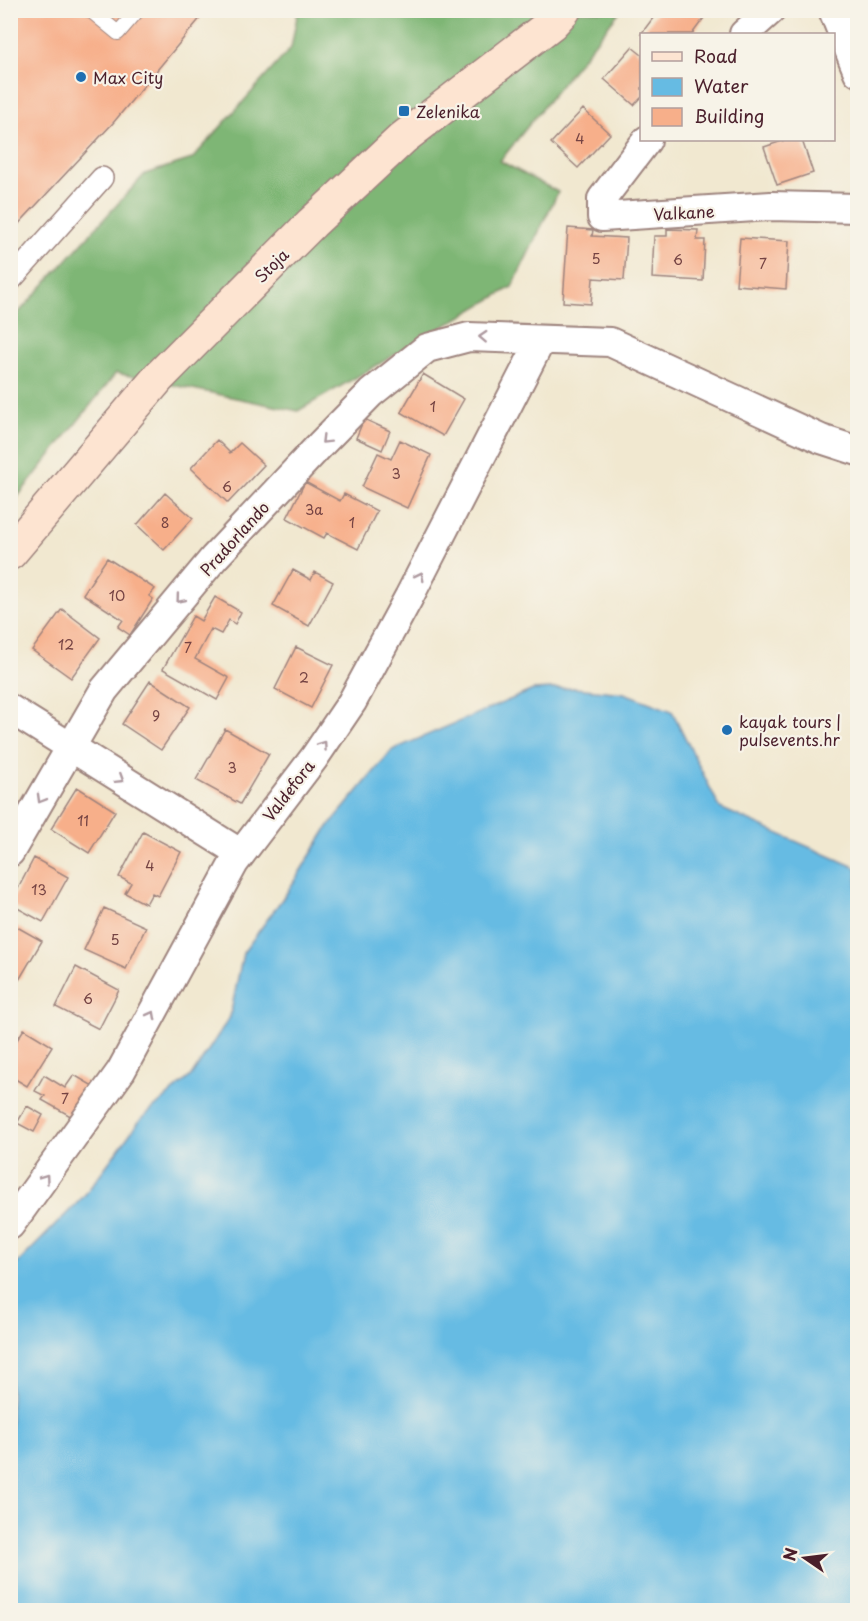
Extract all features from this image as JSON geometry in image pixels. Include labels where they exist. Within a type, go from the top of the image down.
[{"type":"main road","name":"Stoja","points":[[10,553],[159,377],[312,223],[403,138],[551,24],[564,10]]},
{"type":"street","points":[[745,33],[771,10]]},
{"type":"street","points":[[834,10],[858,72]]},
{"type":"street","name":"Valkane","points":[[646,141],[602,199],[602,216],[771,206],[858,207]]},
{"type":"street","points":[[10,281],[102,178]]},
{"type":"street","name":"Pradorlando","points":[[10,852],[104,690],[214,558],[371,393],[427,348],[470,337],[542,340]]},
{"type":"street","points":[[542,340],[610,342],[821,439],[858,451]]},
{"type":"street","name":"Valdefora","points":[[10,1225],[121,1071],[240,853],[314,758],[352,702],[542,340]]},
{"type":"street","points":[[10,709],[240,853]]},
{"type":"lane","points":[[90,10],[118,33],[138,10]]},
{"type":"green space","points":[[298,11],[620,11],[500,161],[558,192],[512,287],[298,411],[116,373],[11,505],[10,322],[145,174],[192,159],[291,48]]},
{"type":"water","points":[[574,688],[624,693],[672,711],[720,808],[857,868],[857,1610],[11,1610],[11,1270],[84,1196],[141,1119],[192,1075],[230,1017],[243,953],[288,891],[328,827],[392,750],[533,690]]},
{"type":"building","name":"Max City","points":[[10,10],[207,10],[113,123],[10,233]]},
{"type":"building","points":[[659,10],[694,10],[704,18],[693,33],[642,33]]},
{"type":"building","points":[[632,47],[640,53],[640,99],[634,105],[604,79]]},
{"type":"building","points":[[583,109],[610,134],[578,168],[551,143]]},
{"type":"building","points":[[782,141],[802,141],[813,173],[777,185],[764,147]]},
{"type":"building","points":[[568,228],[593,230],[592,236],[627,238],[624,280],[593,278],[591,304],[563,302]]},
{"type":"building","points":[[667,229],[698,230],[697,240],[705,240],[703,281],[652,278],[654,236],[667,236]]},
{"type":"building","points":[[740,238],[789,241],[786,289],[736,285]]},
{"type":"building","points":[[423,374],[464,399],[443,436],[401,412]]},
{"type":"building","points":[[364,419],[390,431],[382,450],[356,438]]},
{"type":"building","points":[[217,440],[230,453],[240,443],[264,465],[228,503],[191,468]]},
{"type":"building","points":[[400,440],[431,455],[407,508],[362,487],[378,453],[391,459]]},
{"type":"building","points":[[305,482],[340,501],[344,494],[377,511],[358,549],[327,533],[324,538],[287,518]]},
{"type":"building","points":[[165,493],[193,518],[164,550],[137,525]]},
{"type":"building","points":[[107,558],[155,589],[149,596],[153,599],[130,635],[118,627],[123,620],[83,594]]},
{"type":"building","points":[[293,570],[311,580],[315,572],[333,582],[309,626],[273,606]]},
{"type":"building","points":[[215,597],[241,612],[235,624],[229,620],[221,634],[211,629],[195,659],[229,678],[217,700],[163,669],[193,616],[201,621]]},
{"type":"building","points":[[62,609],[100,638],[71,678],[32,650]]},
{"type":"building","points":[[296,647],[333,665],[311,708],[275,689]]},
{"type":"building","points":[[150,681],[190,707],[161,750],[122,724]]},
{"type":"building","points":[[225,729],[269,754],[240,804],[196,780]]},
{"type":"building","points":[[77,787],[115,811],[89,853],[51,829]]},
{"type":"building","points":[[143,832],[181,852],[158,896],[152,893],[146,904],[125,893],[131,883],[119,877]]},
{"type":"building","points":[[34,858],[68,877],[43,922],[10,904]]},
{"type":"building","points":[[104,908],[146,927],[126,969],[84,950]]},
{"type":"building","points":[[10,923],[42,941],[19,980],[10,975]]},
{"type":"building","points":[[76,967],[119,990],[99,1029],[56,1007]]},
{"type":"building","points":[[24,1029],[52,1046],[27,1086],[10,1076],[10,1051]]},
{"type":"building","points":[[44,1075],[65,1088],[74,1075],[93,1086],[74,1118],[42,1100],[45,1096],[35,1091]]},
{"type":"building","points":[[27,1106],[43,1115],[34,1132],[17,1123]]},
{"type":"place","name":"Max City","points":[[81,77]]},
{"type":"place","name":"Zelenika","points":[[404,111]]},
{"type":"place","name":"kayak tours | pulsevents.hr","points":[[727,730]]}]
